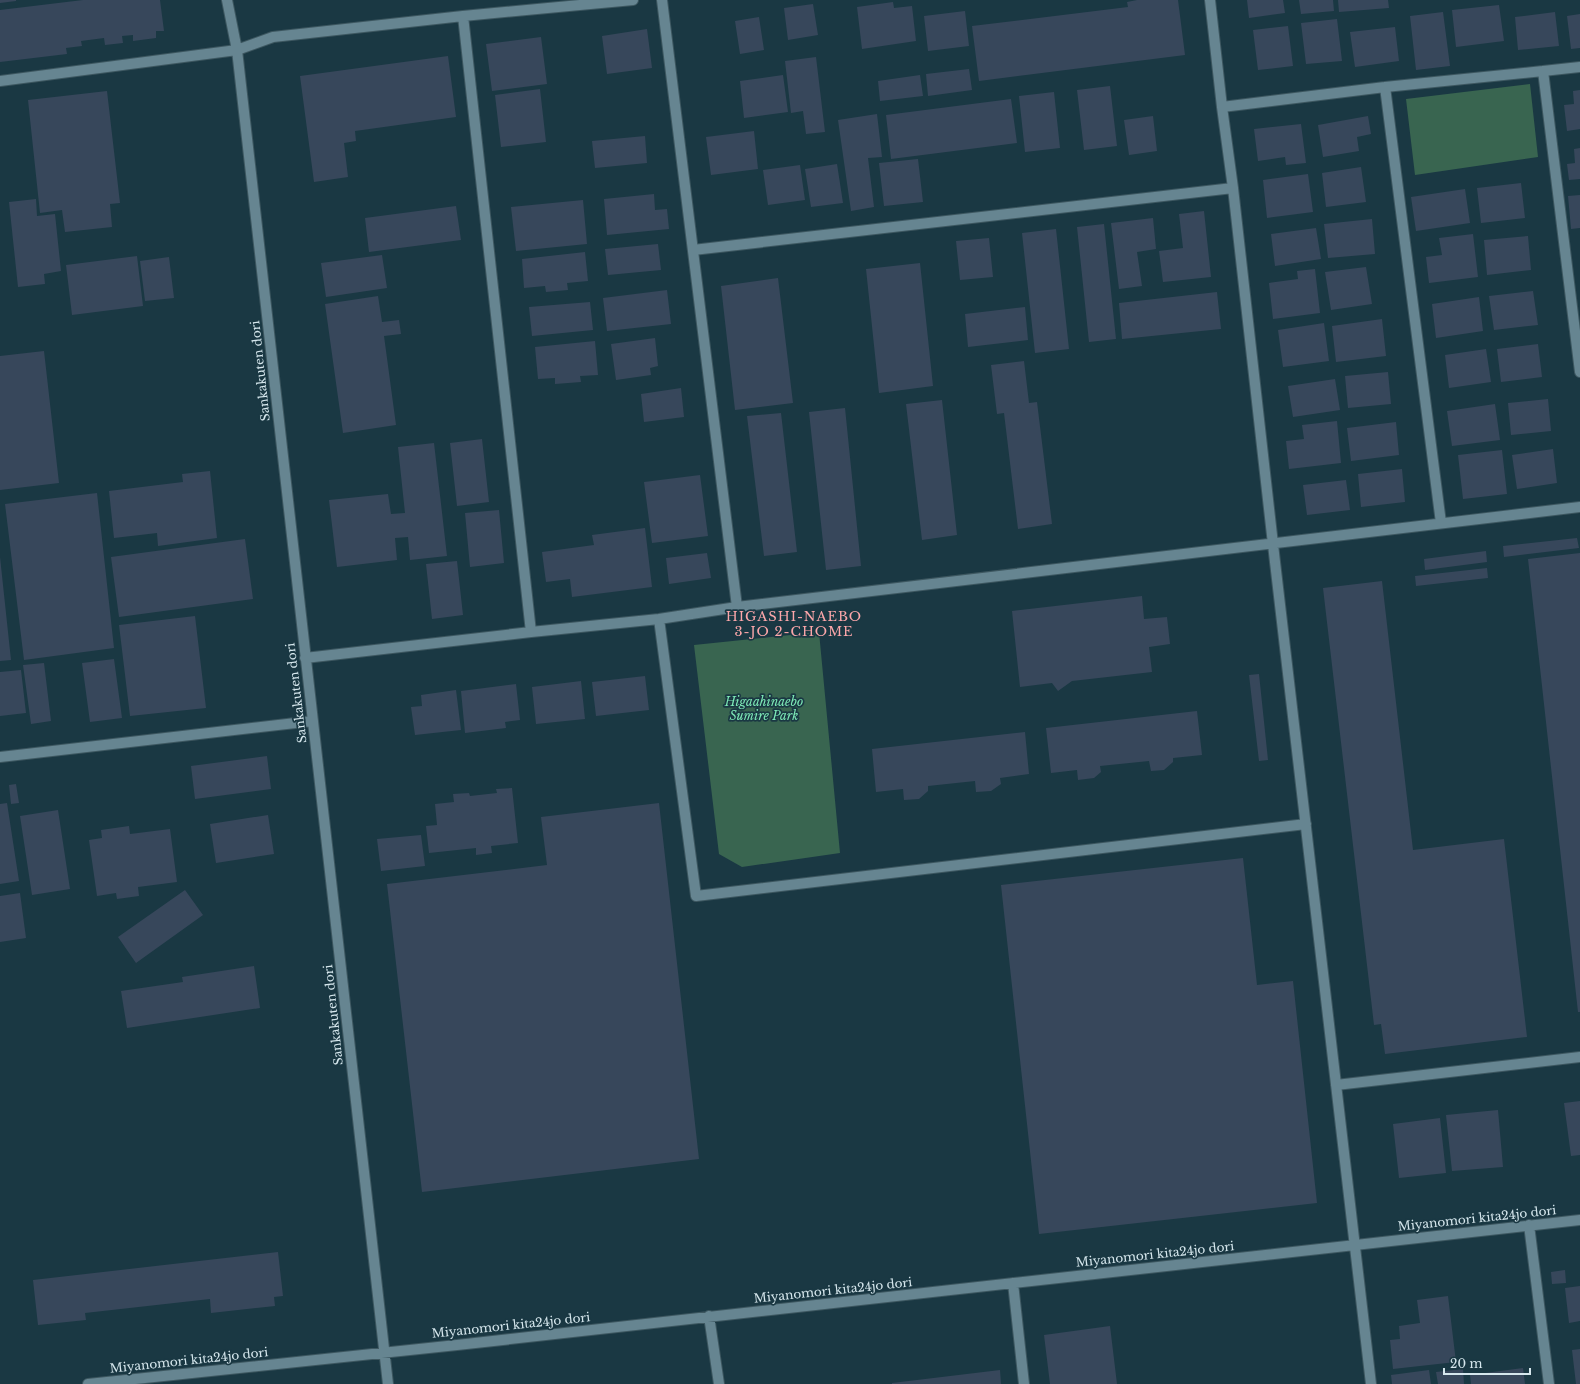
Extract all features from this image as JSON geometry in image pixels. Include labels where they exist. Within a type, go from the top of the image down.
[{"type":"street","name":"Sankakuten dori","points":[[227,0],[237,50],[388,1384]]},
{"type":"street","points":[[0,81],[237,50],[273,37],[463,16],[633,0]]},
{"type":"street","points":[[662,0],[737,607]]},
{"type":"street","points":[[1210,0],[1371,1384]]},
{"type":"street","points":[[463,16],[532,632]]},
{"type":"street","points":[[1222,107],[1384,87],[1580,67]]},
{"type":"street","points":[[1543,71],[1580,372]]},
{"type":"street","points":[[1384,87],[1441,522]]},
{"type":"street","points":[[693,250],[1233,188]]},
{"type":"street","points":[[305,658],[659,619],[737,607],[1441,522],[1580,507]]},
{"type":"street","points":[[659,619],[696,896],[1306,824]]},
{"type":"street","points":[[0,757],[313,721]]},
{"type":"street","points":[[1336,1085],[1580,1057]]},
{"type":"street","name":"Miyanomori kita24jo dori","points":[[88,1384],[1580,1220]]},
{"type":"street","points":[[1529,1225],[1549,1384]]},
{"type":"street","points":[[1013,1283],[1024,1384]]},
{"type":"street","points":[[709,1316],[719,1384]]},
{"type":"green space","points":[[1530,84],[1538,157],[1415,175],[1406,99]]},
{"type":"green space","name":"Higaahinaebo Sumire Park","points":[[819,632],[840,853],[742,867],[719,854],[694,645]]},
{"type":"building","points":[[0,0],[16,0],[16,1],[0,3]]},
{"type":"building","points":[[83,0],[160,0],[164,31],[156,31],[156,38],[133,41],[133,35],[122,36],[123,43],[105,45],[104,38],[81,41],[82,46],[66,48],[67,54],[0,62],[0,10]]},
{"type":"building","points":[[1137,0],[1178,0],[1185,55],[979,81],[972,26],[1128,7],[1127,2]]},
{"type":"building","points":[[1247,0],[1283,0],[1285,13],[1249,18]]},
{"type":"building","points":[[1299,0],[1333,0],[1334,11],[1301,14]]},
{"type":"building","points":[[1338,0],[1388,0],[1389,8],[1339,12]]},
{"type":"building","points":[[893,2],[894,8],[912,6],[916,41],[862,49],[857,7]]},
{"type":"building","points":[[813,4],[818,35],[788,40],[784,8]]},
{"type":"building","points":[[1499,5],[1504,41],[1456,47],[1452,10]]},
{"type":"building","points":[[965,11],[969,46],[928,51],[924,16]]},
{"type":"building","points":[[1443,12],[1450,66],[1416,70],[1410,16]]},
{"type":"building","points":[[1555,12],[1559,46],[1518,50],[1515,17]]},
{"type":"building","points":[[1580,14],[1580,48],[1571,49],[1567,16]]},
{"type":"building","points":[[759,17],[764,50],[740,54],[735,21]]},
{"type":"building","points":[[1337,19],[1342,61],[1306,64],[1301,23]]},
{"type":"building","points":[[1288,26],[1293,66],[1258,70],[1253,30]]},
{"type":"building","points":[[1395,27],[1399,61],[1355,67],[1350,32]]},
{"type":"building","points":[[647,29],[652,68],[607,74],[602,36]]},
{"type":"building","points":[[541,37],[547,84],[492,91],[486,44]]},
{"type":"building","points":[[448,56],[456,117],[355,131],[356,141],[344,143],[348,177],[314,182],[300,76]]},
{"type":"building","points":[[816,57],[825,132],[806,134],[803,111],[791,113],[785,61]]},
{"type":"building","points":[[969,69],[972,90],[928,96],[926,74]]},
{"type":"building","points":[[783,75],[788,112],[744,118],[740,81]]},
{"type":"building","points":[[920,75],[923,96],[880,101],[878,81]]},
{"type":"building","points":[[1110,86],[1117,146],[1084,150],[1077,90]]},
{"type":"building","points":[[540,89],[546,142],[501,147],[495,95]]},
{"type":"building","points":[[1580,90],[1580,129],[1567,131],[1564,105],[1574,104],[1573,91]]},
{"type":"building","points":[[107,91],[120,203],[110,204],[112,227],[65,232],[62,210],[40,213],[28,100]]},
{"type":"building","points":[[1054,92],[1060,148],[1025,152],[1019,96]]},
{"type":"building","points":[[1011,99],[1017,143],[891,159],[886,115]]},
{"type":"building","points":[[877,114],[882,157],[868,158],[874,207],[851,211],[838,120]]},
{"type":"building","points":[[1153,116],[1157,151],[1129,155],[1124,120]]},
{"type":"building","points":[[1368,116],[1371,134],[1357,137],[1359,151],[1323,157],[1318,125]]},
{"type":"building","points":[[1301,124],[1306,163],[1286,165],[1285,157],[1258,161],[1254,129]]},
{"type":"building","points":[[754,131],[758,169],[711,175],[706,137]]},
{"type":"building","points":[[645,136],[647,163],[595,168],[592,141]]},
{"type":"building","points":[[1580,148],[1580,179],[1569,180],[1567,164],[1575,163],[1574,149]]},
{"type":"building","points":[[918,159],[923,202],[884,206],[879,163]]},
{"type":"building","points":[[837,164],[843,203],[811,207],[805,169]]},
{"type":"building","points":[[800,165],[805,200],[768,205],[763,170]]},
{"type":"building","points":[[1361,167],[1366,202],[1326,207],[1322,173]]},
{"type":"building","points":[[1308,174],[1313,212],[1267,218],[1263,180]]},
{"type":"building","points":[[1521,183],[1525,218],[1481,223],[1477,188]]},
{"type":"building","points":[[1465,189],[1470,223],[1416,231],[1411,197]]},
{"type":"building","points":[[654,194],[655,210],[667,209],[669,229],[607,235],[604,199]]},
{"type":"building","points":[[1580,195],[1580,228],[1571,229],[1568,196]]},
{"type":"building","points":[[36,199],[37,216],[55,214],[61,271],[44,274],[45,284],[18,287],[9,202]]},
{"type":"building","points":[[583,200],[587,244],[516,251],[511,207]]},
{"type":"building","points":[[456,206],[461,240],[369,252],[365,218]]},
{"type":"building","points":[[1204,211],[1211,277],[1163,282],[1159,251],[1183,248],[1179,214]]},
{"type":"building","points":[[1153,218],[1156,249],[1137,252],[1142,286],[1119,289],[1111,223]]},
{"type":"building","points":[[1372,219],[1375,254],[1328,258],[1324,224]]},
{"type":"building","points":[[1104,224],[1116,339],[1089,342],[1077,227]]},
{"type":"building","points":[[1316,228],[1321,259],[1275,266],[1271,234]]},
{"type":"building","points":[[1056,229],[1069,349],[1035,353],[1022,233]]},
{"type":"building","points":[[1473,234],[1478,277],[1429,283],[1426,257],[1442,255],[1439,238]]},
{"type":"building","points":[[1528,236],[1531,270],[1487,275],[1484,240]]},
{"type":"building","points":[[989,238],[993,277],[960,280],[956,241]]},
{"type":"building","points":[[658,244],[661,270],[608,275],[605,249]]},
{"type":"building","points":[[585,252],[588,281],[567,283],[568,290],[546,292],[545,286],[524,288],[522,259]]},
{"type":"building","points":[[382,255],[387,288],[326,297],[321,263]]},
{"type":"building","points":[[137,256],[143,306],[72,315],[66,265]]},
{"type":"building","points":[[169,257],[174,298],[145,301],[140,261]]},
{"type":"building","points":[[920,263],[933,386],[879,393],[866,269]]},
{"type":"building","points":[[1366,267],[1372,304],[1331,310],[1325,272]]},
{"type":"building","points":[[1315,269],[1320,313],[1273,319],[1269,283],[1298,279],[1297,271]]},
{"type":"building","points":[[778,278],[793,403],[735,410],[721,286]]},
{"type":"building","points":[[667,290],[671,324],[607,331],[603,298]]},
{"type":"building","points":[[1533,291],[1538,325],[1494,330],[1489,296]]},
{"type":"building","points":[[1217,292],[1221,329],[1122,339],[1119,303]]},
{"type":"building","points":[[378,296],[382,322],[399,320],[401,334],[384,336],[396,425],[343,433],[325,304]]},
{"type":"building","points":[[1479,297],[1483,331],[1436,338],[1432,304]]},
{"type":"building","points":[[590,302],[593,330],[532,336],[529,307]]},
{"type":"building","points":[[1025,307],[1028,340],[968,347],[965,314]]},
{"type":"building","points":[[1382,319],[1386,356],[1336,362],[1332,326]]},
{"type":"building","points":[[1324,323],[1329,361],[1283,367],[1278,330]]},
{"type":"building","points":[[655,338],[658,366],[650,368],[651,375],[616,380],[611,344]]},
{"type":"building","points":[[595,341],[598,375],[580,376],[581,382],[555,384],[555,378],[538,379],[535,347]]},
{"type":"building","points":[[1538,344],[1542,377],[1501,382],[1497,349]]},
{"type":"building","points":[[1486,349],[1491,382],[1449,388],[1445,355]]},
{"type":"building","points":[[44,351],[59,483],[0,490],[0,356]]},
{"type":"building","points":[[1024,361],[1029,403],[1037,402],[1052,524],[1018,529],[1004,413],[997,414],[991,365]]},
{"type":"building","points":[[1388,372],[1391,404],[1348,408],[1345,376]]},
{"type":"building","points":[[1335,379],[1340,410],[1293,417],[1288,386]]},
{"type":"building","points":[[681,388],[684,417],[644,422],[641,394]]},
{"type":"building","points":[[1548,399],[1551,431],[1511,435],[1508,403]]},
{"type":"building","points":[[942,400],[957,535],[922,540],[906,404]]},
{"type":"building","points":[[1495,404],[1500,440],[1452,446],[1447,411]]},
{"type":"building","points":[[845,408],[861,566],[826,570],[809,412]]},
{"type":"building","points":[[781,413],[797,552],[764,556],[747,416]]},
{"type":"building","points":[[1337,421],[1341,463],[1289,469],[1286,441],[1304,439],[1302,425]]},
{"type":"building","points":[[1396,422],[1399,455],[1351,461],[1347,428]]},
{"type":"building","points":[[482,439],[489,502],[457,506],[450,443]]},
{"type":"building","points":[[434,443],[447,556],[410,560],[408,537],[395,538],[397,560],[337,567],[329,500],[388,494],[391,514],[405,513],[398,447]]},
{"type":"building","points":[[1553,449],[1557,483],[1517,489],[1512,455]]},
{"type":"building","points":[[1502,450],[1507,494],[1463,499],[1458,455]]},
{"type":"building","points":[[1402,469],[1405,502],[1361,507],[1358,474]]},
{"type":"building","points":[[210,471],[217,538],[158,546],[157,533],[114,538],[109,491],[183,482],[182,474]]},
{"type":"building","points":[[700,475],[708,536],[652,543],[644,482]]},
{"type":"building","points":[[1346,480],[1350,510],[1307,515],[1303,485]]},
{"type":"building","points":[[97,493],[114,648],[24,660],[5,504]]},
{"type":"building","points":[[499,510],[504,563],[470,567],[465,513]]},
{"type":"building","points":[[645,528],[652,587],[572,597],[570,579],[546,582],[542,552],[594,545],[592,535]]},
{"type":"building","points":[[1577,538],[1579,548],[1504,557],[1503,546]]},
{"type":"building","points":[[245,539],[253,599],[119,617],[111,557]]},
{"type":"building","points":[[1486,551],[1487,562],[1425,570],[1424,559]]},
{"type":"building","points":[[707,553],[711,578],[669,584],[666,558]]},
{"type":"building","points":[[1580,553],[1580,1012],[1578,1012],[1528,559]]},
{"type":"building","points":[[0,557],[11,660],[0,661]]},
{"type":"building","points":[[457,561],[463,615],[432,619],[426,564]]},
{"type":"building","points":[[1487,568],[1488,578],[1416,586],[1415,576]]},
{"type":"building","points":[[1382,581],[1413,850],[1504,839],[1527,1037],[1385,1054],[1381,1024],[1374,1025],[1323,588]]},
{"type":"building","points":[[1142,596],[1144,619],[1167,617],[1170,644],[1149,647],[1152,672],[1072,681],[1058,691],[1052,683],[1020,687],[1012,611]]},
{"type":"building","points":[[195,616],[206,708],[130,716],[119,625]]},
{"type":"building","points":[[114,659],[122,718],[90,722],[82,663]]},
{"type":"building","points":[[44,663],[51,721],[31,724],[23,665]]},
{"type":"building","points":[[21,670],[26,713],[0,716],[0,672]]},
{"type":"building","points":[[1259,674],[1268,760],[1259,761],[1249,675]]},
{"type":"building","points":[[645,676],[649,710],[596,716],[592,682]]},
{"type":"building","points":[[581,681],[585,719],[536,724],[532,687]]},
{"type":"building","points":[[516,684],[520,720],[505,722],[506,728],[465,733],[461,691]]},
{"type":"building","points":[[456,690],[461,730],[415,735],[411,707],[422,706],[421,695]]},
{"type":"building","points":[[1197,711],[1202,755],[1173,758],[1173,762],[1164,770],[1151,771],[1149,761],[1100,766],[1101,772],[1094,778],[1078,780],[1077,770],[1051,773],[1046,728]]},
{"type":"building","points":[[1025,732],[1029,774],[1000,778],[1001,784],[991,791],[976,792],[975,781],[928,786],[928,791],[919,799],[904,800],[903,789],[876,792],[872,749]]},
{"type":"building","points":[[267,756],[271,789],[195,799],[191,766]]},
{"type":"building","points":[[16,784],[19,803],[11,804],[9,785]]},
{"type":"building","points":[[512,788],[518,843],[491,846],[492,853],[476,855],[476,848],[429,853],[426,826],[437,825],[435,804],[454,802],[453,794],[469,793],[470,796],[497,793],[496,789]]},
{"type":"building","points":[[7,803],[19,881],[0,884],[0,804]]},
{"type":"building","points":[[659,803],[699,1159],[422,1192],[387,884],[547,865],[541,817]]},
{"type":"building","points":[[58,810],[70,889],[32,895],[20,816]]},
{"type":"building","points":[[268,815],[274,854],[216,863],[210,824]]},
{"type":"building","points":[[129,826],[130,834],[170,829],[177,882],[138,887],[139,896],[117,899],[116,893],[97,896],[89,840],[102,838],[101,830]]},
{"type":"building","points":[[421,835],[425,866],[381,871],[377,839]]},
{"type":"building","points":[[1243,858],[1257,985],[1293,981],[1317,1203],[1039,1234],[1001,885]]},
{"type":"building","points":[[185,890],[203,915],[136,963],[118,937]]},
{"type":"building","points":[[20,893],[26,938],[0,942],[0,896]]},
{"type":"building","points":[[254,966],[260,1008],[127,1028],[121,991],[183,982],[182,977]]},
{"type":"building","points":[[1580,1101],[1580,1155],[1571,1156],[1564,1103]]},
{"type":"building","points":[[1498,1110],[1503,1167],[1452,1171],[1446,1115]]},
{"type":"building","points":[[1440,1118],[1446,1173],[1399,1178],[1393,1124]]},
{"type":"building","points":[[278,1252],[283,1296],[274,1297],[275,1306],[211,1313],[210,1299],[85,1313],[86,1320],[38,1325],[33,1280]]},
{"type":"building","points":[[1565,1270],[1566,1283],[1552,1284],[1551,1272]]},
{"type":"building","points":[[1580,1286],[1580,1321],[1569,1323],[1565,1288]]},
{"type":"building","points":[[1448,1296],[1456,1362],[1393,1369],[1390,1340],[1400,1339],[1399,1326],[1420,1323],[1417,1300]]},
{"type":"building","points":[[1110,1326],[1117,1384],[1050,1384],[1044,1335]]},
{"type":"building","points":[[1580,1349],[1580,1384],[1576,1384],[1572,1350]]},
{"type":"building","points":[[1523,1368],[1525,1384],[1471,1384],[1470,1375]]},
{"type":"building","points":[[1463,1369],[1464,1384],[1438,1384],[1436,1372]]},
{"type":"building","points":[[1000,1370],[1001,1384],[892,1384],[892,1383]]},
{"type":"building","points":[[1429,1370],[1431,1384],[1392,1384],[1391,1375]]},
{"type":"district","name":"HIGASHI-NAEBO 3-JO 2-CHOME","points":[[794,624]]}]
